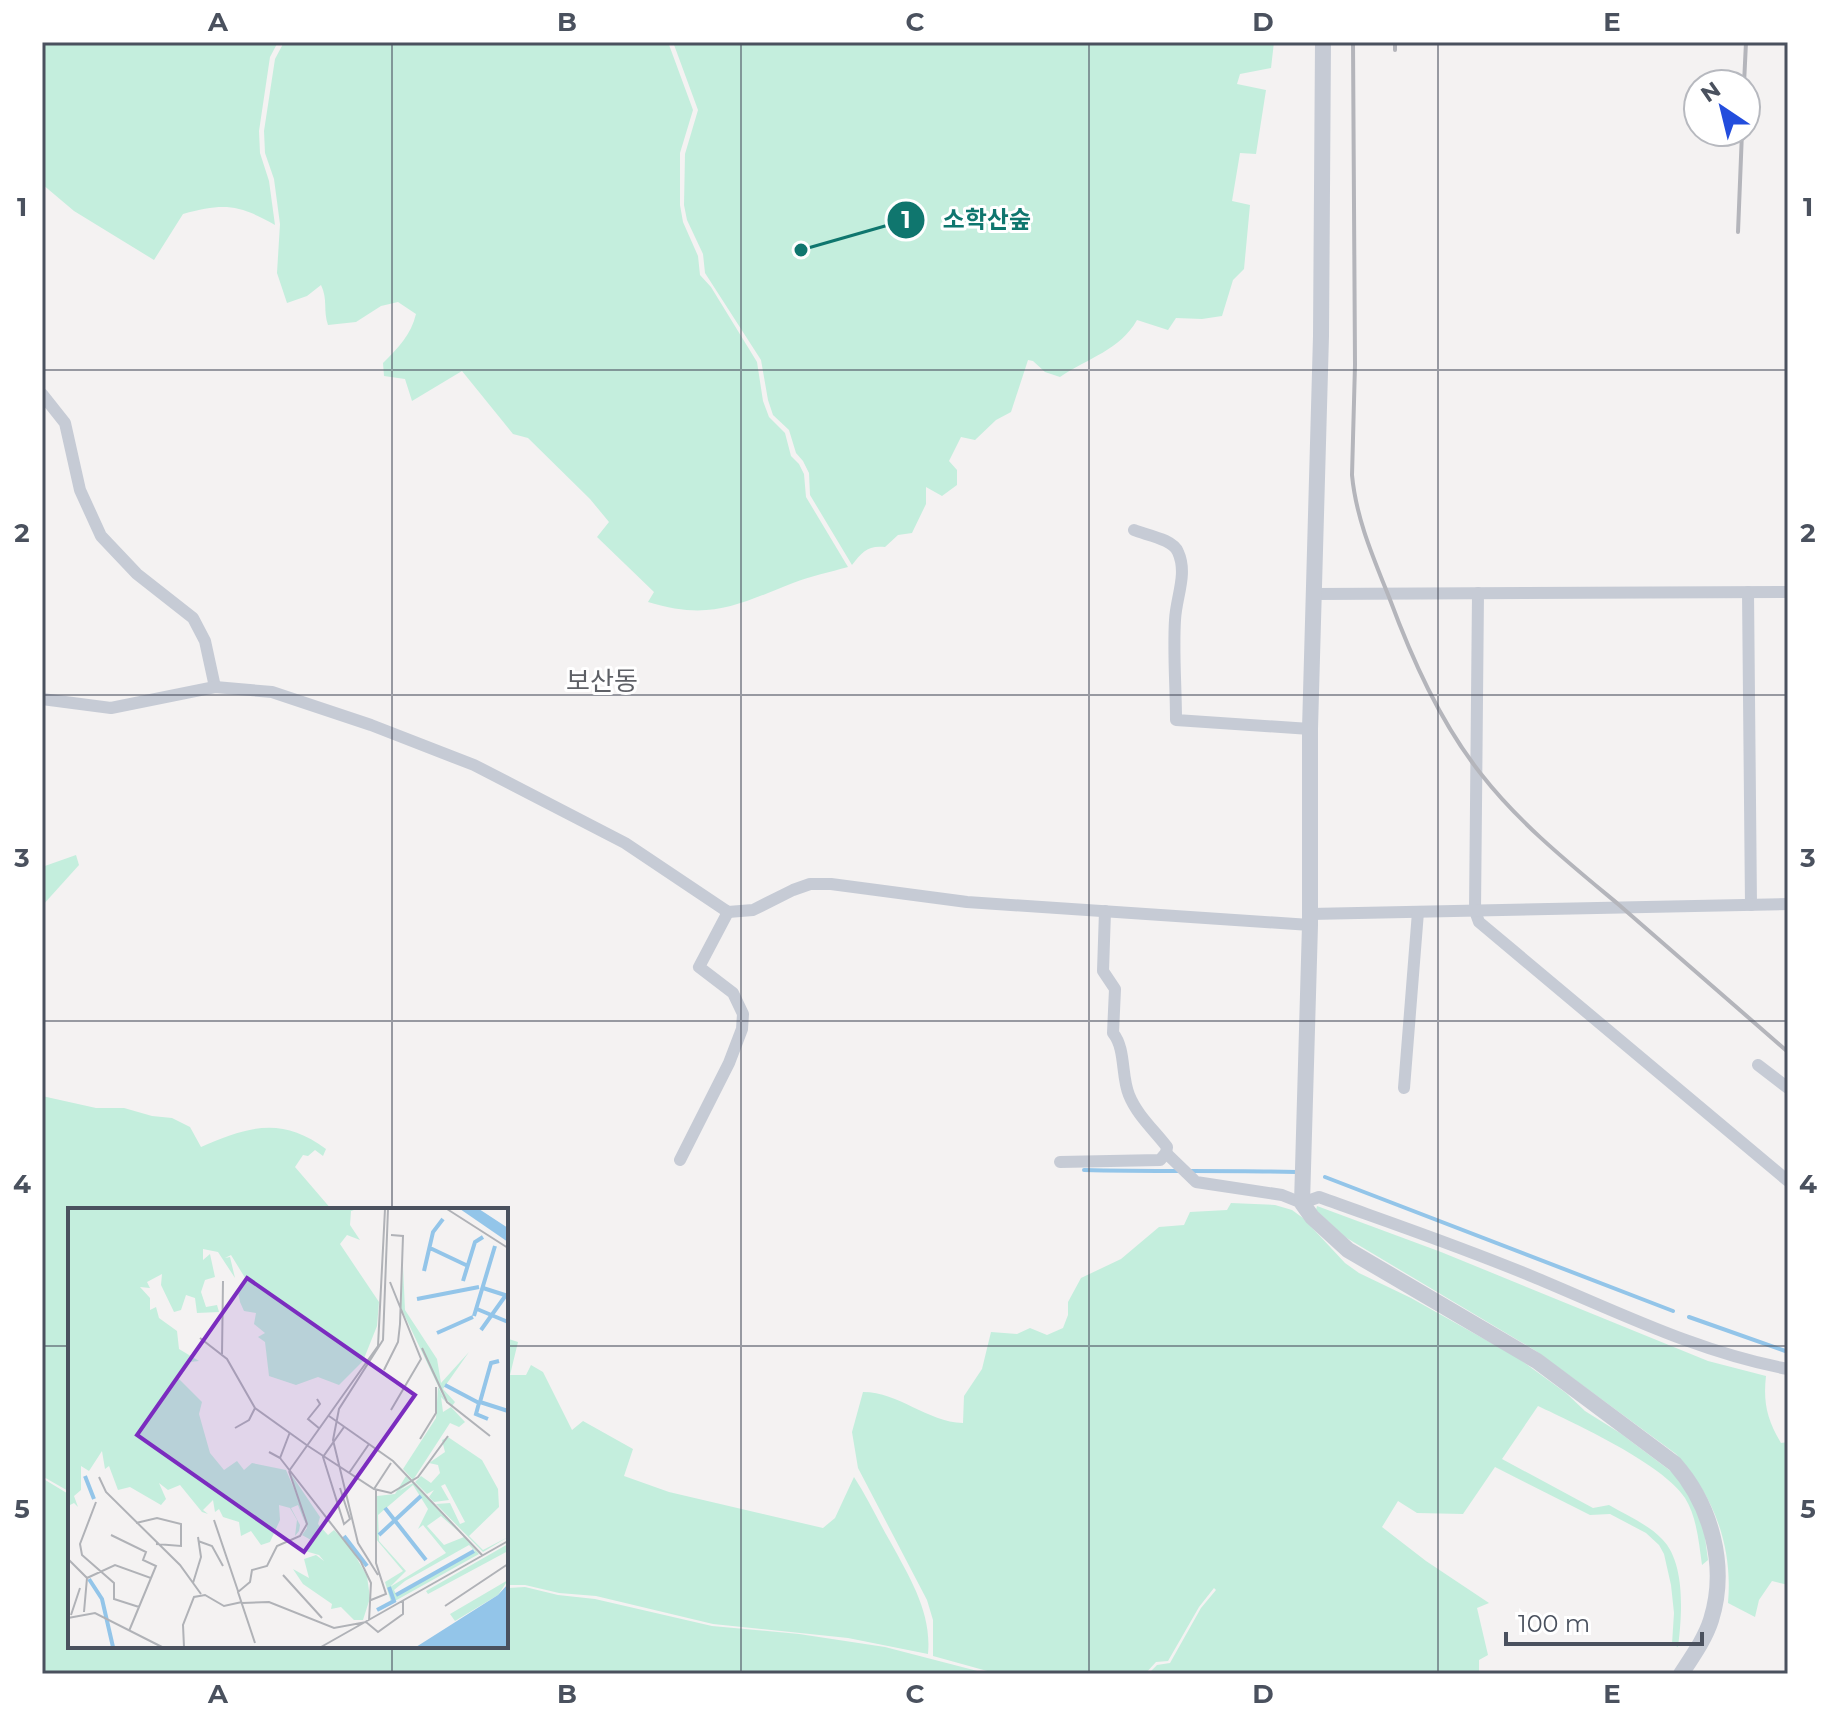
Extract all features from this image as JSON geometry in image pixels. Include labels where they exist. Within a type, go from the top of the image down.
[{"type":"street","points":[[1302,1203],[1321,336],[1323,42]]},
{"type":"street","points":[[42,394],[65,423],[80,490],[101,536],[137,574],[193,618],[205,641],[215,687]]},
{"type":"street","points":[[1134,530],[1171,544],[1178,550],[1182,568],[1175,617],[1176,720],[1310,729]]},
{"type":"street","points":[[1748,592],[1751,905]]},
{"type":"street","points":[[1314,594],[1788,592]]},
{"type":"street","points":[[1478,593],[1475,911],[1479,922],[1788,1181]]},
{"type":"street","points":[[42,699],[111,708],[215,687],[272,692],[371,725],[474,765],[612,836],[728,912],[753,910],[810,884],[888,890],[967,902],[1310,920],[1418,912],[1788,904]]},
{"type":"street","points":[[1060,1162],[1160,1160],[1166,1153],[1167,1147],[1129,1095],[1118,1039],[1113,1033],[1115,989],[1103,971],[1105,911]]},
{"type":"street","points":[[680,1160],[729,1063],[742,1029],[743,1014],[733,993],[699,967],[728,912]]},
{"type":"street","points":[[1404,1088],[1418,912]]},
{"type":"street","points":[[1758,1065],[1788,1088]]},
{"type":"street","points":[[1166,1153],[1196,1182],[1282,1195],[1302,1203],[1312,1217],[1348,1250],[1537,1361],[1665,1456],[1687,1478],[1698,1495],[1715,1541],[1717,1566],[1711,1620],[1681,1674]]},
{"type":"street","points":[[1302,1203],[1319,1197],[1530,1276],[1693,1343],[1727,1355],[1788,1369]]},
{"type":"green space","points":[[42,42],[278,42],[270,57],[259,131],[260,153],[269,181],[275,225],[240,209],[220,207],[183,214],[154,260],[74,211],[42,184]]},
{"type":"green space","points":[[284,42],[668,42],[693,110],[680,153],[680,205],[683,222],[698,256],[700,275],[711,287],[757,362],[763,401],[769,417],[785,433],[791,456],[804,474],[806,497],[848,567],[723,608],[689,610],[648,602],[654,592],[597,537],[609,522],[528,438],[513,434],[462,371],[412,401],[405,379],[384,376],[383,363],[407,335],[416,314],[398,302],[381,306],[356,322],[328,325],[321,285],[307,296],[287,303],[277,273],[280,224],[274,179],[265,153],[264,131],[275,59]]},
{"type":"green space","points":[[673,42],[1274,42],[1271,68],[1240,74],[1237,84],[1266,90],[1256,154],[1240,153],[1232,201],[1250,205],[1244,269],[1233,280],[1222,316],[1176,318],[1168,330],[1137,320],[1113,346],[1060,377],[1045,372],[1028,360],[1011,412],[996,420],[975,440],[961,437],[949,461],[957,470],[957,485],[942,496],[926,487],[926,504],[912,533],[898,535],[885,547],[866,550],[852,565],[810,495],[809,473],[796,453],[789,430],[773,415],[761,360],[705,273],[703,254],[687,220],[684,205],[685,154],[698,110]]},
{"type":"green space","points":[[76,855],[79,865],[42,906],[42,867]]},
{"type":"green space","points":[[42,1096],[96,1108],[124,1108],[172,1118],[190,1127],[201,1147],[250,1130],[280,1128],[295,1132],[326,1149],[323,1156],[315,1150],[308,1156],[303,1155],[295,1167],[330,1208],[68,1208],[68,1491],[42,1476]]},
{"type":"green space","points":[[1231,1203],[1275,1205],[1292,1210],[1359,1273],[1411,1298],[1518,1358],[1585,1411],[1676,1475],[1688,1489],[1704,1530],[1708,1560],[1702,1565],[1695,1522],[1685,1498],[1658,1472],[1595,1434],[1538,1406],[1502,1459],[1593,1508],[1609,1505],[1662,1539],[1670,1549],[1679,1576],[1681,1620],[1678,1647],[1672,1644],[1674,1613],[1671,1585],[1659,1545],[1646,1533],[1610,1514],[1590,1515],[1495,1467],[1463,1514],[1417,1513],[1398,1501],[1382,1527],[1489,1603],[1477,1608],[1488,1655],[1479,1660],[1479,1674],[1148,1674],[1157,1665],[1170,1663],[1201,1608],[1216,1590],[1214,1588],[1199,1607],[1168,1661],[1156,1662],[1145,1674],[998,1674],[933,1656],[933,1620],[927,1600],[858,1468],[852,1432],[863,1392],[889,1397],[937,1418],[963,1423],[964,1396],[982,1369],[991,1332],[1017,1334],[1030,1328],[1047,1335],[1063,1328],[1068,1315],[1068,1302],[1081,1278],[1121,1259],[1159,1227],[1184,1225],[1190,1212],[1227,1210]]},
{"type":"green space","points":[[1317,1206],[1441,1252],[1708,1361],[1766,1376],[1769,1419],[1781,1443],[1788,1442],[1788,1585],[1772,1581],[1759,1600],[1755,1617],[1728,1603],[1727,1562],[1718,1523],[1701,1487],[1676,1454],[1536,1351],[1345,1237],[1316,1210]]},
{"type":"green space","points":[[508,1339],[518,1342],[510,1375],[526,1375],[531,1365],[543,1372],[572,1430],[583,1421],[633,1449],[624,1476],[669,1492],[823,1528],[835,1518],[854,1477],[918,1596],[927,1624],[928,1654],[848,1638],[713,1624],[596,1596],[559,1593],[525,1585],[508,1585]]},
{"type":"green space","points":[[42,1478],[68,1494],[68,1648],[508,1648],[508,1588],[525,1587],[595,1599],[712,1626],[799,1634],[885,1647],[989,1674],[42,1674]]},
{"type":"waterway","points":[[1084,1170],[1296,1172]]},
{"type":"waterway","points":[[1325,1177],[1673,1311]]},
{"type":"waterway","points":[[1689,1317],[1788,1352]]},
{"type":"railway","points":[[1353,42],[1355,365],[1352,475],[1366,537],[1407,644],[1428,689],[1466,754],[1512,810],[1788,1052]]},
{"type":"railway","points":[[1395,42],[1395,50]]},
{"type":"railway","points":[[1745,68],[1746,42]]},
{"type":"railway","points":[[1738,232],[1741,148]]},
{"type":"place","name":"소학산숲","points":[[801,250]]},
{"type":"district","name":"보산동","points":[[602,681]]}]
